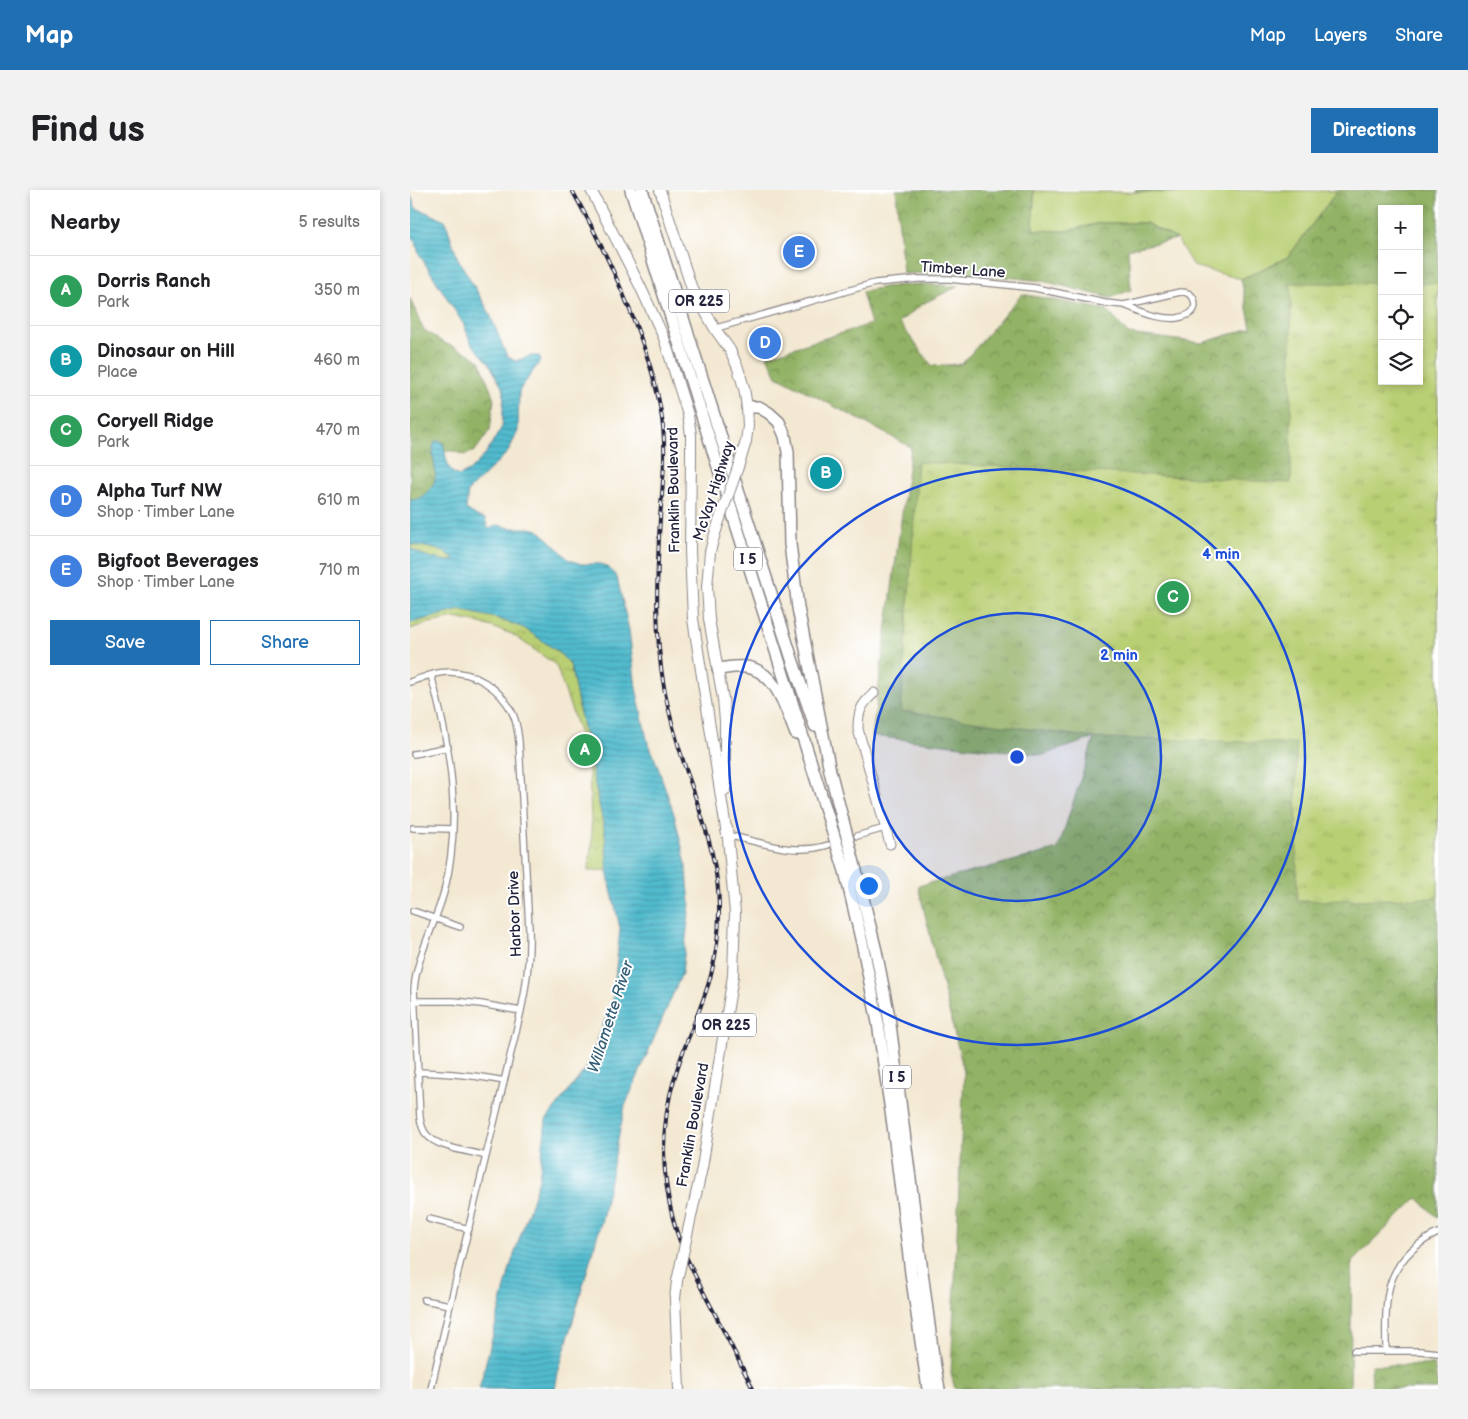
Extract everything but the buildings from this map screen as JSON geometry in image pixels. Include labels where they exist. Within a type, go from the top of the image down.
[{"type":"highway","name":"I 5","points":[[631,190],[846,871],[878,1023],[928,1389]]},
{"type":"highway","name":"I 5","points":[[642,190],[792,660],[830,771],[861,890],[889,1016],[933,1356],[939,1389]]},
{"type":"highway","points":[[747,406],[758,407],[769,412],[779,422],[785,436],[788,452],[790,544],[797,599],[830,771]]},
{"type":"highway","points":[[718,669],[746,667],[768,678],[775,686],[784,704],[833,830]]},
{"type":"main road","name":"Franklin Boulevard","points":[[591,190],[664,338],[688,414],[691,435],[690,551],[693,619],[727,835],[735,913],[733,974],[702,1168],[677,1281],[675,1299],[678,1389]]},
{"type":"main road","name":"McVay Highway","points":[[660,190],[691,286],[715,330],[730,350],[738,368],[747,406],[748,426],[746,442],[714,534],[707,570],[709,619],[718,669]]},
{"type":"main road","points":[[699,660],[705,668],[718,669]]},
{"type":"main road","name":"Franklin Boulevard","points":[[718,669],[725,721],[727,835]]},
{"type":"street","name":"Timber Lane","points":[[715,330],[720,327],[875,284],[918,279],[949,279],[1035,288],[1105,303],[1124,304],[1187,292],[1193,298],[1195,305],[1192,313],[1175,318],[1155,316],[1124,304]]},
{"type":"street","name":"Harbor Drive","points":[[410,682],[446,672],[463,673],[479,679],[493,688],[512,712],[518,727],[529,928],[529,963],[521,1012],[431,1389]]},
{"type":"street","points":[[431,675],[448,747],[454,794],[453,829],[448,876],[444,893],[415,976],[414,1001],[420,1118],[425,1133],[433,1141],[486,1156]]},
{"type":"street","points":[[874,693],[863,704],[858,716],[858,729],[890,844]]},
{"type":"street","points":[[414,754],[448,747]]},
{"type":"street","points":[[413,828],[453,829]]},
{"type":"street","points":[[857,836],[885,828]]},
{"type":"street","points":[[727,835],[797,850],[828,845]]},
{"type":"street","points":[[413,911],[460,927]]},
{"type":"street","points":[[414,1001],[463,1002],[521,1012]]},
{"type":"street","points":[[418,1072],[480,1076],[504,1081]]},
{"type":"street","points":[[429,1219],[469,1229]]},
{"type":"street","points":[[1386,1351],[1386,1303],[1391,1279],[1408,1254],[1420,1243],[1438,1233]]},
{"type":"street","points":[[424,1300],[450,1305]]},
{"type":"street","points":[[1354,1351],[1421,1351],[1438,1353]]},
{"type":"green space","points":[[896,190],[1034,190],[1033,230],[1066,231],[1100,223],[1146,223],[1177,239],[1128,249],[1131,290],[1110,298],[1043,281],[944,272],[903,274]]},
{"type":"green space","points":[[1135,190],[1184,190],[1184,193],[1135,192]]},
{"type":"green space","points":[[1184,190],[1337,191],[1288,257],[1241,279],[1193,266],[1177,239],[1146,223],[1100,223],[1066,231],[1033,230],[1034,191],[1184,193]]},
{"type":"green space","points":[[1338,190],[1438,190],[1438,1218],[1417,1198],[1352,1262],[1350,1388],[1369,1389],[955,1389],[951,1374],[964,1072],[918,886],[1058,849],[1094,738],[1043,755],[872,736],[911,447],[777,376],[767,356],[871,324],[862,292],[884,287],[918,284],[959,286],[924,303],[899,322],[932,366],[962,364],[1022,294],[1107,310],[1128,334],[1202,343],[1251,328],[1241,279],[1288,257]]},
{"type":"green space","points":[[1291,283],[1378,283],[1378,385],[1423,385],[1423,283],[1438,283],[1438,898],[1297,901],[1296,743],[1094,738],[901,711],[918,462],[1291,483]]},
{"type":"green space","points":[[410,298],[423,329],[442,342],[466,352],[480,361],[494,399],[490,430],[475,451],[465,455],[453,451],[445,451],[443,443],[433,446],[436,479],[433,486],[417,500],[410,500]]},
{"type":"green space","points":[[410,545],[441,551],[456,561],[426,556],[410,548]]},
{"type":"green space","points":[[460,610],[501,619],[524,628],[548,644],[570,664],[605,832],[608,870],[588,871],[592,842],[589,771],[578,729],[556,665],[512,634],[480,623],[455,618],[410,629],[410,623]]},
{"type":"green space","points":[[1437,987],[1438,1168],[1437,1168]]},
{"type":"green space","points":[[1371,1365],[1434,1365],[1438,1389],[1372,1389]]},
{"type":"water","name":"Willamette River","points":[[410,194],[416,208],[445,220],[458,259],[488,310],[507,356],[515,361],[531,356],[539,356],[541,360],[519,392],[518,431],[508,452],[468,491],[466,509],[485,519],[488,528],[497,525],[538,530],[568,559],[581,564],[601,564],[609,568],[617,577],[629,630],[636,688],[647,739],[674,814],[686,864],[690,903],[682,973],[625,1106],[602,1219],[555,1389],[479,1389],[511,1264],[539,1179],[546,1120],[587,1067],[613,999],[620,928],[608,876],[605,832],[570,664],[557,651],[524,628],[496,618],[460,610],[410,623],[410,548],[432,558],[456,561],[441,551],[410,545],[410,500],[422,496],[433,485],[435,479],[433,448],[435,441],[443,443],[447,463],[454,474],[459,476],[469,471],[480,460],[502,427],[504,391],[489,363],[471,343],[464,325],[419,254],[416,243],[410,235]]},
{"type":"railway","points":[[572,190],[592,226],[634,320],[653,377],[659,403],[664,451],[657,582],[661,666],[666,699],[676,736],[711,847],[719,896],[718,936],[711,975],[670,1093],[664,1147],[666,1183],[673,1219],[683,1250],[753,1389]]},
{"type":"place","name":"Bigfoot Beverages","points":[[799,252]]},
{"type":"place","name":"Alpha Turf NW","points":[[765,343]]},
{"type":"place","name":"Dinosaur on Hill","points":[[826,473]]},
{"type":"place","name":"Coryell Ridge","points":[[1173,597]]},
{"type":"place","name":"Dorris Ranch","points":[[585,750]]}]
